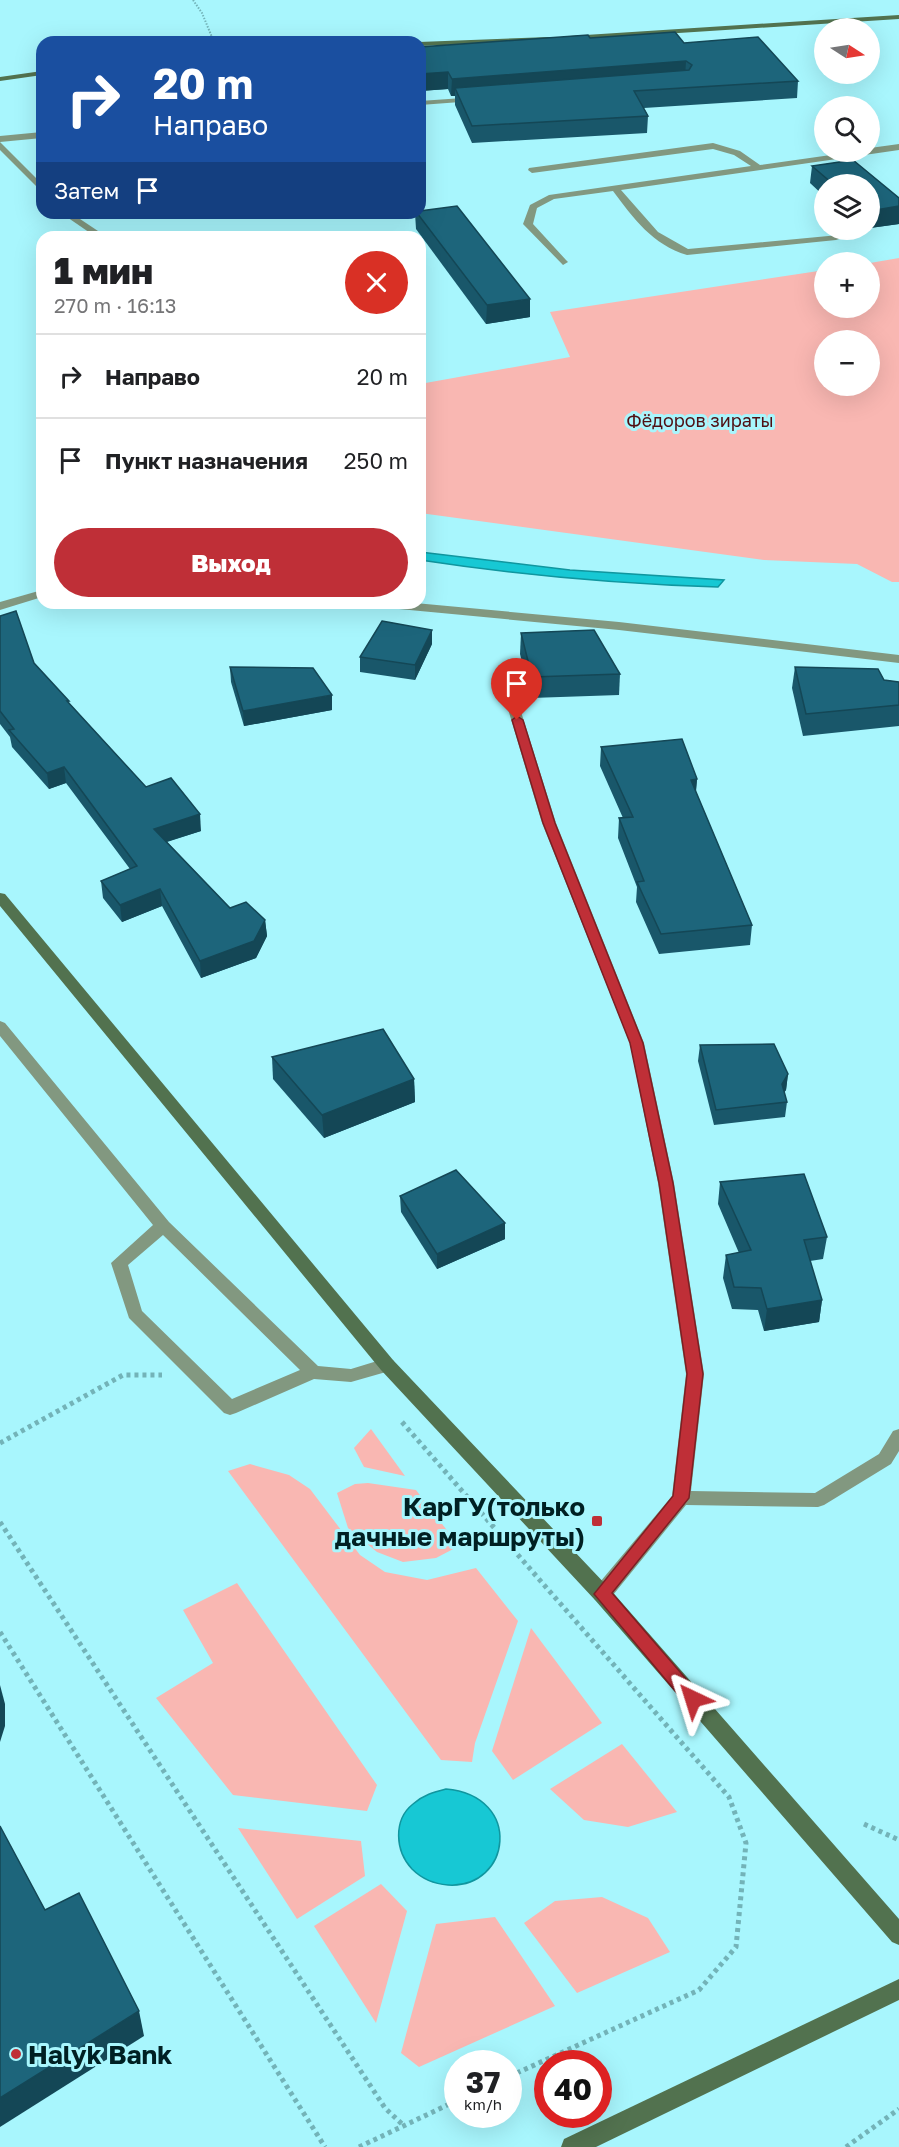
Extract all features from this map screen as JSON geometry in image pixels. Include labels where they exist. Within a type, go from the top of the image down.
[{"type":"street","points":[[563,38],[899,17]]},
{"type":"street","points":[[426,44],[552,39]]},
{"type":"street","points":[[0,79],[36,74]]},
{"type":"street","points":[[426,103],[489,98]]},
{"type":"street","points":[[0,139],[36,136]]},
{"type":"street","points":[[0,145],[36,183]]},
{"type":"street","points":[[532,170],[713,146],[746,156],[758,167]]},
{"type":"street","points":[[880,149],[899,147]]},
{"type":"street","points":[[563,262],[528,224],[532,207],[552,198],[814,159]]},
{"type":"street","points":[[614,187],[642,223],[668,245],[687,252],[814,239]]},
{"type":"street","points":[[74,219],[93,231]]},
{"type":"street","points":[[0,606],[36,595]]},
{"type":"street","points":[[426,608],[620,626],[899,659]]},
{"type":"street","points":[[511,699],[549,823],[637,1043],[666,1183],[695,1374],[681,1498],[602,1594]]},
{"type":"street","points":[[0,897],[387,1365],[602,1594],[899,1935]]},
{"type":"street","points":[[0,1026],[163,1226],[313,1372],[336,1377],[362,1376],[387,1365]]},
{"type":"street","points":[[163,1226],[119,1263],[135,1314],[195,1374],[230,1408],[313,1372]]},
{"type":"street","points":[[681,1498],[818,1500],[885,1459],[899,1436]]},
{"type":"street","points":[[572,2147],[899,1989]]},
{"type":"path","points":[[193,0],[202,13],[212,36]]},
{"type":"path","points":[[0,1443],[123,1375],[195,1374]]},
{"type":"path","points":[[401,1421],[729,1797],[746,1843],[736,1947],[699,1990],[522,2071]]},
{"type":"path","points":[[0,1522],[385,2108],[404,2125]]},
{"type":"path","points":[[0,1632],[325,2147]]},
{"type":"path","points":[[864,1824],[899,1840]]},
{"type":"path","points":[[359,2147],[444,2106]]},
{"type":"path","points":[[846,2147],[899,2109]]},
{"type":"green space","name":"Фёдоров зираты","points":[[899,258],[899,582],[892,582],[857,564],[764,560],[426,514],[426,383],[570,357],[550,312],[814,272],[814,318],[880,318],[880,261]]},
{"type":"green space","points":[[371,1429],[405,1476],[364,1467],[354,1448]]},
{"type":"green space","points":[[250,1464],[289,1475],[310,1489],[360,1555],[385,1572],[427,1580],[476,1568],[518,1621],[475,1743],[472,1762],[441,1760],[228,1471]]},
{"type":"green space","points":[[368,1483],[416,1490],[459,1546],[436,1558],[403,1562],[377,1552],[348,1528],[337,1493],[355,1484]]},
{"type":"green space","points":[[237,1583],[377,1785],[367,1811],[233,1795],[156,1698],[213,1663],[183,1610]]},
{"type":"green space","points":[[531,1628],[602,1723],[513,1780],[492,1751]]},
{"type":"green space","points":[[622,1744],[677,1812],[628,1827],[584,1820],[550,1789]]},
{"type":"green space","points":[[238,1828],[361,1841],[365,1876],[297,1919]]},
{"type":"green space","points":[[381,1884],[407,1911],[376,2023],[314,1926]]},
{"type":"green space","points":[[602,1897],[648,1918],[670,1952],[577,1993],[524,1923],[555,1901]]},
{"type":"green space","points":[[495,1917],[555,2006],[457,2050],[444,2050],[444,2056],[419,2067],[401,2053],[436,1924]]},
{"type":"water","points":[[426,553],[570,570],[724,580],[718,587],[643,584],[494,570],[426,561]]},
{"type":"water","points":[[446,1789],[471,1795],[488,1808],[498,1824],[500,1841],[496,1858],[485,1873],[469,1882],[448,1885],[424,1878],[412,1869],[402,1854],[399,1836],[402,1818],[417,1801]]},
{"type":"building","points":[[675,32],[684,43],[758,37],[798,81],[634,91],[648,116],[472,126],[455,88],[689,70],[692,65],[686,61],[452,79],[448,72],[426,74],[426,47],[588,35],[590,38]]},
{"type":"building","points":[[855,162],[870,174],[821,174],[812,166]]},
{"type":"building","points":[[880,182],[899,198],[899,206],[880,209]]},
{"type":"building","points":[[457,206],[530,299],[487,305],[422,219],[426,219],[426,210]]},
{"type":"building","points":[[16,611],[34,663],[69,701],[67,701],[146,787],[171,778],[200,814],[154,829],[230,908],[246,902],[265,920],[254,941],[200,961],[160,889],[120,905],[101,881],[137,866],[64,767],[47,773],[9,730],[14,729],[0,711],[0,616]]},
{"type":"building","points":[[382,621],[432,630],[415,665],[360,657]]},
{"type":"building","points":[[594,630],[620,674],[532,677],[521,633]]},
{"type":"building","points":[[230,667],[313,668],[332,695],[243,711]]},
{"type":"building","points":[[795,667],[878,669],[884,680],[899,682],[899,705],[806,714]]},
{"type":"building","points":[[682,739],[697,779],[691,780],[752,925],[661,934],[637,882],[644,881],[619,818],[633,817],[601,747]]},
{"type":"building","points":[[383,1029],[414,1079],[322,1115],[272,1057]]},
{"type":"building","points":[[774,1044],[788,1074],[782,1084],[787,1102],[716,1110],[700,1045]]},
{"type":"building","points":[[456,1170],[505,1223],[437,1254],[400,1196]]},
{"type":"building","points":[[804,1174],[827,1237],[804,1240],[822,1300],[767,1309],[761,1288],[734,1287],[726,1255],[751,1250],[720,1182]]},
{"type":"building","points":[[0,1826],[45,1910],[79,1893],[139,2011],[0,2098]]},
{"type":"place","name":"КарГУ(только дачные маршруты)","points":[[597,1521]]},
{"type":"place","name":"Halyk Bank","points":[[16,2054]]},
{"type":"route","points":[[517,720],[549,823],[637,1043],[666,1183],[695,1374],[681,1498],[602,1594],[693,1699]]}]
